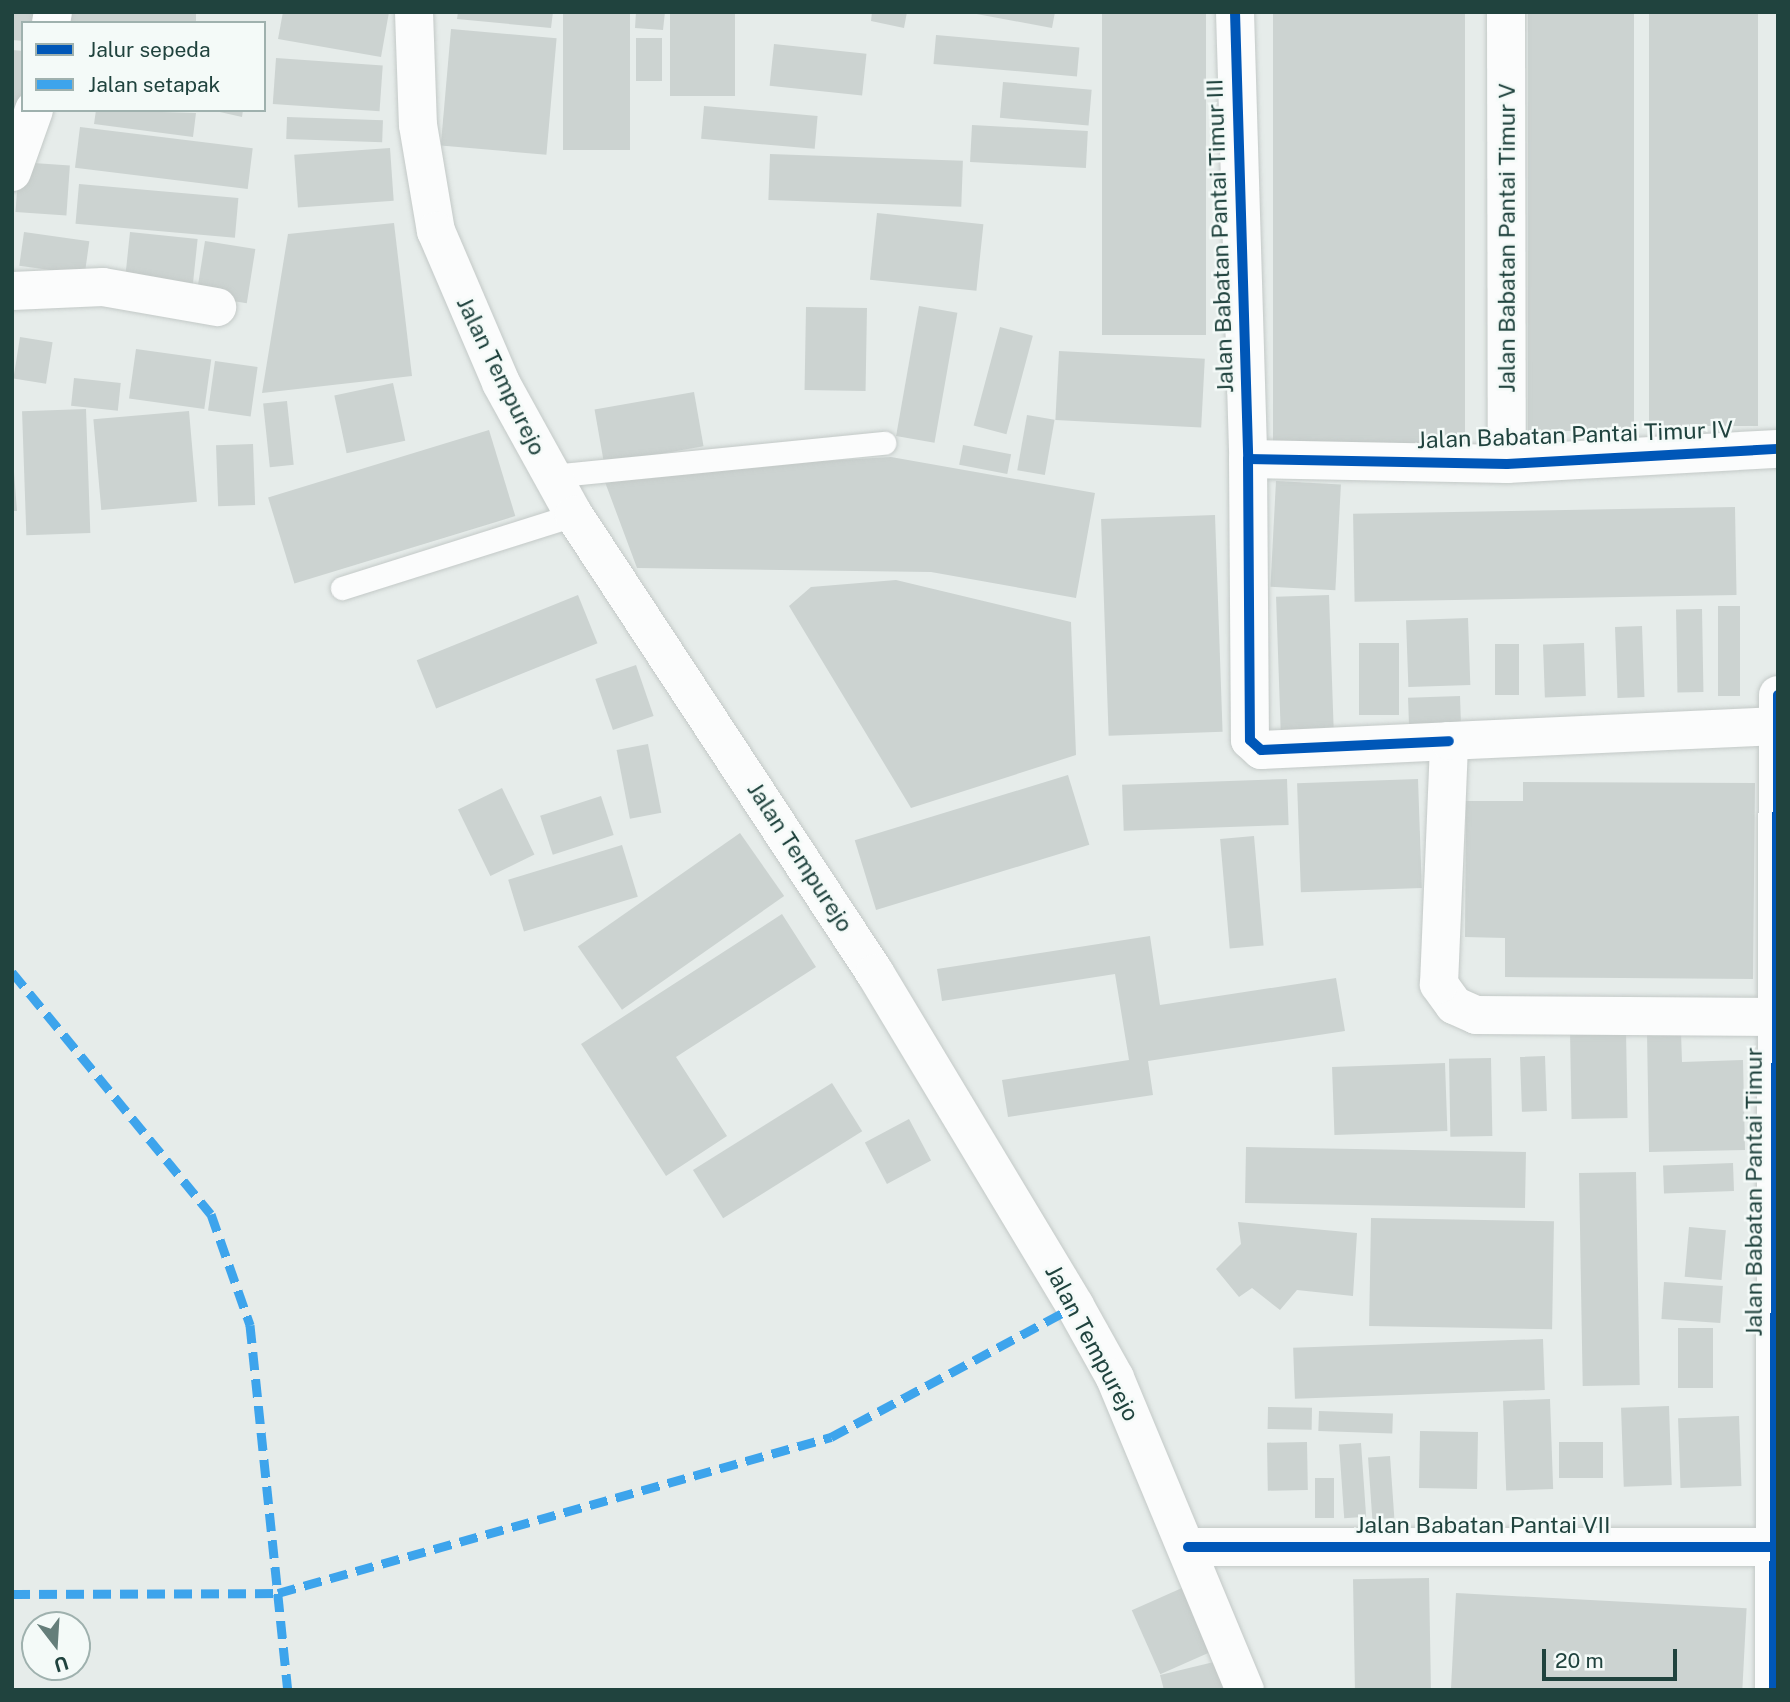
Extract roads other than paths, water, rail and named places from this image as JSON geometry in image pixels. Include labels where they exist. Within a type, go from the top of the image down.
[{"type":"street","name":"Jalan Tempurejo","points":[[414,12],[418,125],[436,231],[472,322],[573,514],[875,973],[999,1177],[1115,1378],[1188,1547],[1245,1690]]},
{"type":"street","name":"Jalan Babatan Pantai Timur III","points":[[1235,12],[1248,459],[1250,740],[1261,750],[1449,741],[1777,711]]},
{"type":"street","name":"Jalan Babatan Pantai Timur V","points":[[1506,12],[1507,464]]},
{"type":"street","points":[[12,172],[33,112]]},
{"type":"street","points":[[12,291],[103,287],[217,307]]},
{"type":"street","name":"Jalan Babatan Pantai Timur IV","points":[[1248,459],[1507,464],[1778,449]]},
{"type":"street","name":"Jalan Babatan Pantai Timur","points":[[1774,1690],[1777,711]]},
{"type":"street","points":[[1449,741],[1439,984],[1454,1005],[1476,1015],[1776,1017]]},
{"type":"street","name":"Jalan Babatan Pantai VII","points":[[1188,1547],[1775,1547]]},
{"type":"lane","points":[[551,476],[884,443]]},
{"type":"lane","points":[[341,588],[573,514]]}]
